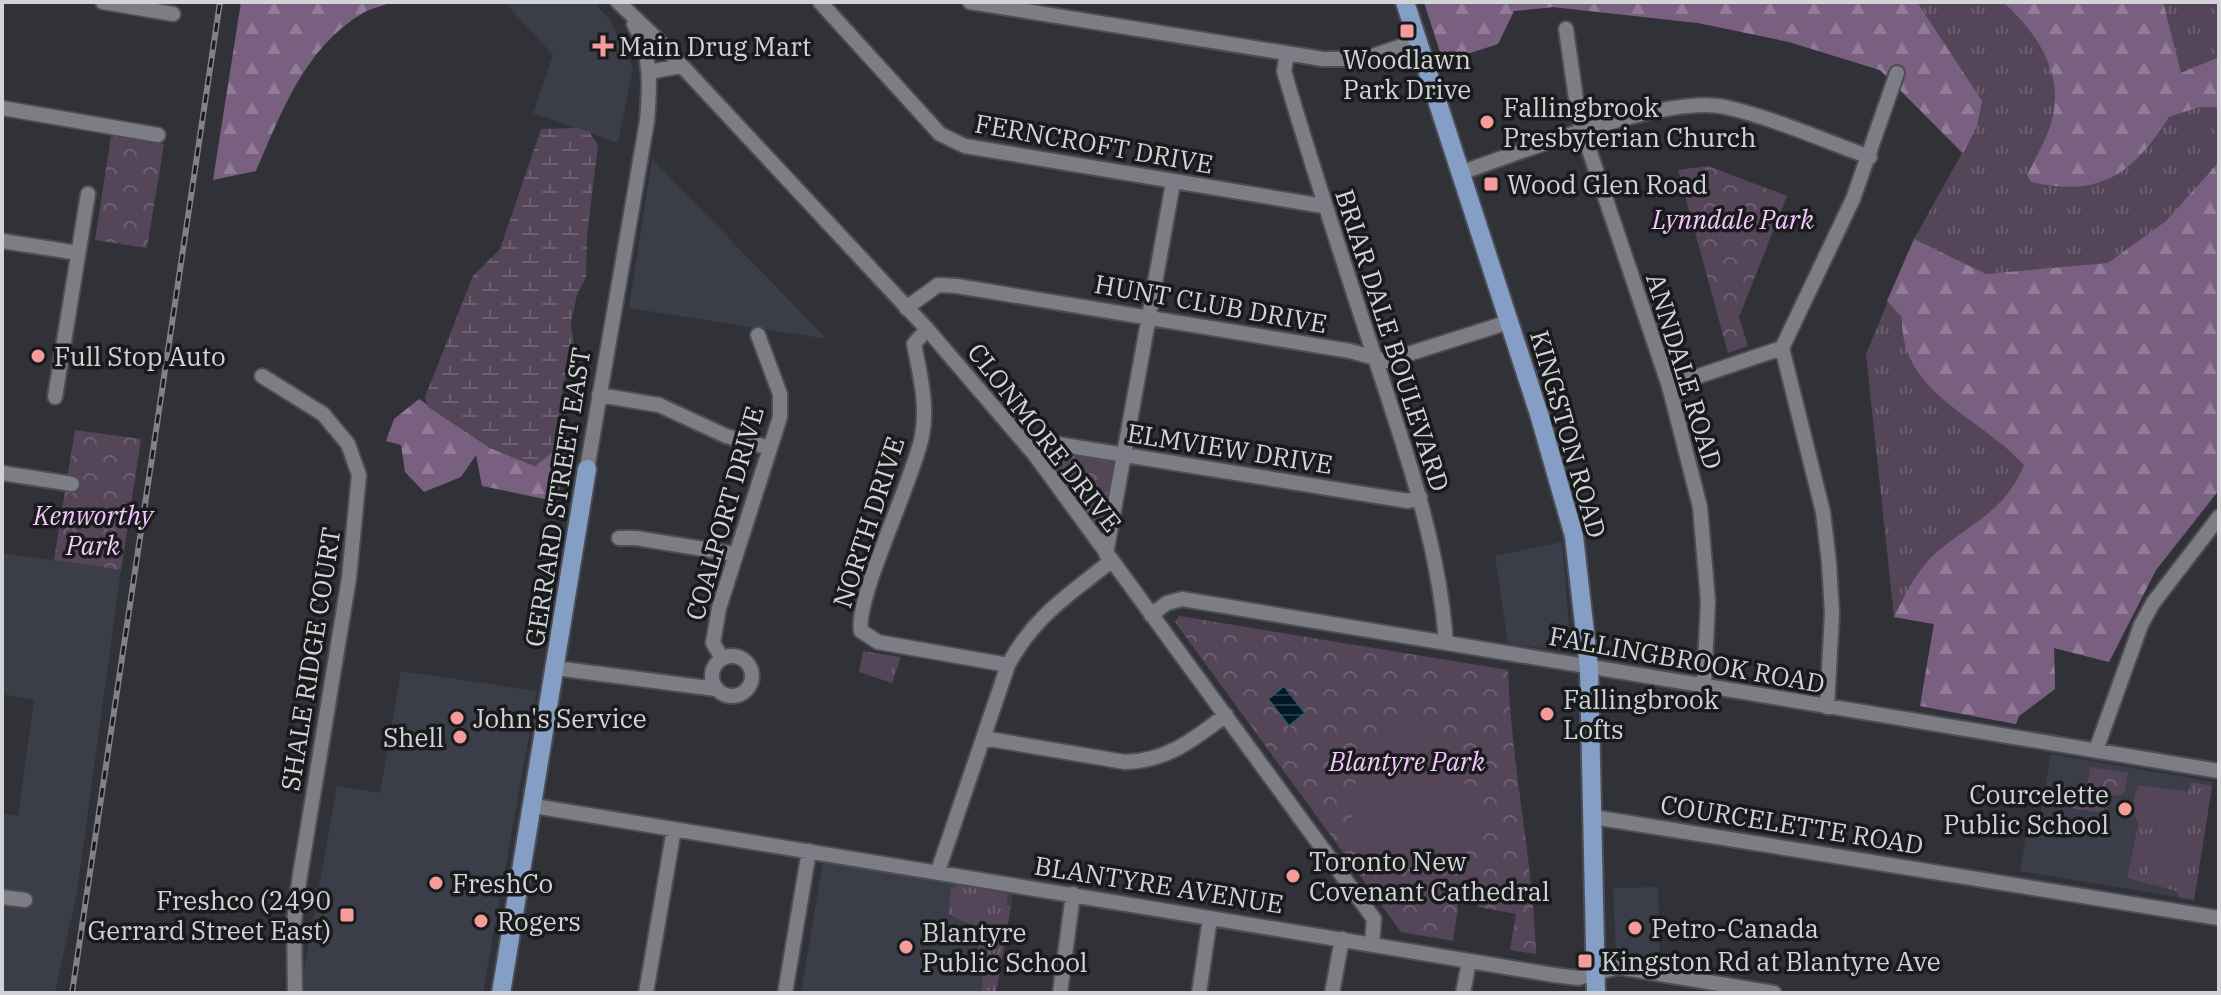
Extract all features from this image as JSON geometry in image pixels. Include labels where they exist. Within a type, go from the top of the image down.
[{"type":"main road","name":"KINGSTON ROAD","points":[[1405,2],[1509,322],[1574,536],[1589,668],[1597,984]]},
{"type":"main road","name":"GERRARD STREET EAST","points":[[501,993],[587,469]]},
{"type":"street","points":[[103,2],[173,14]]},
{"type":"street","name":"FERNCROFT DRIVE","points":[[820,2],[940,134],[972,147],[1323,206]]},
{"type":"street","points":[[970,2],[1323,59],[1364,59],[1417,41]]},
{"type":"street","name":"CLONMORE DRIVE","points":[[623,7],[927,329],[1035,455],[1374,919],[1372,944]]},
{"type":"street","name":"GERRARD STREET EAST","points":[[587,469],[647,121],[649,72],[641,35],[623,7]]},
{"type":"street","name":"ANNDALE ROAD","points":[[1566,29],[1584,133],[1669,386],[1700,507],[1708,601],[1704,687]]},
{"type":"street","name":"BRIAR DALE BOULEVARD","points":[[1287,54],[1284,71],[1323,206],[1420,497],[1446,643]]},
{"type":"street","points":[[649,72],[681,66]]},
{"type":"street","points":[[1827,707],[1831,626],[1829,563],[1823,512],[1782,348],[1811,293],[1870,157],[1897,73]]},
{"type":"street","points":[[1460,173],[1584,133],[1688,105],[1724,107],[1870,157]]},
{"type":"street","points":[[2,108],[158,135]]},
{"type":"street","points":[[938,871],[1008,665],[1037,620],[1109,558],[1147,316],[1173,183]]},
{"type":"street","points":[[55,397],[88,194]]},
{"type":"street","points":[[2,241],[78,253]]},
{"type":"street","name":"HUNT CLUB DRIVE","points":[[906,308],[938,285],[1147,316],[1386,361],[1509,322]]},
{"type":"street","name":"NORTH DRIVE","points":[[927,329],[914,344],[925,396],[921,439],[866,598],[861,631],[878,642],[1008,665]]},
{"type":"street","name":"COALPORT DRIVE","points":[[722,658],[713,643],[734,554],[780,417],[780,394],[758,335]]},
{"type":"street","points":[[1669,386],[1782,348]]},
{"type":"street","name":"SHALE RIDGE COURT","points":[[262,376],[323,414],[348,444],[359,475],[349,578],[298,891],[295,993]]},
{"type":"street","points":[[599,395],[659,405],[726,436],[770,448]]},
{"type":"street","name":"ELMVIEW DRIVE","points":[[1035,455],[1055,444],[1408,501],[1420,497]]},
{"type":"street","points":[[2,473],[72,484]]},
{"type":"street","points":[[2096,750],[2141,625],[2153,603],[2219,517]]},
{"type":"street","points":[[619,538],[734,554]]},
{"type":"street","name":"FALLINGBROOK ROAD","points":[[1151,615],[1167,603],[1182,599],[2219,771]]},
{"type":"street","name":"COALPORT DRIVE","points":[[555,668],[716,689],[727,696],[740,695],[752,680],[746,662],[735,656],[722,658],[711,675],[716,689]]},
{"type":"street","points":[[983,738],[1125,762],[1147,762],[1180,749],[1226,715]]},
{"type":"street","name":"BLANTYRE AVENUE","points":[[534,806],[1578,978],[1597,984],[1618,967],[1774,993]]},
{"type":"street","name":"COURCELETTE ROAD","points":[[1593,817],[2219,918]]},
{"type":"street","points":[[646,993],[674,829]]},
{"type":"street","points":[[785,993],[809,851]]},
{"type":"street","points":[[1060,993],[1073,894]]},
{"type":"street","points":[[2,897],[25,900]]},
{"type":"street","points":[[1199,993],[1210,918]]},
{"type":"street","points":[[1332,993],[1342,939]]},
{"type":"street","points":[[1463,993],[1469,961]]},
{"type":"shaded area","points":[[504,2],[594,2],[610,20],[633,68],[618,143],[533,113],[553,55]]},
{"type":"shaded area","points":[[652,159],[827,339],[629,308]]},
{"type":"shaded area","points":[[1562,542],[1571,651],[1508,644],[1495,556]]},
{"type":"shaded area","points":[[2,553],[121,570],[77,892],[55,993],[2,993],[2,814],[18,816],[34,700],[2,694]]},
{"type":"shaded area","points":[[401,671],[537,691],[483,993],[300,993],[337,786],[380,793]]},
{"type":"shaded area","name":"Courcelette Public School","points":[[2051,754],[2213,782],[2194,900],[2020,871],[2027,831],[2037,833]]},
{"type":"shaded area","name":"Blantyre Public School","points":[[823,861],[1013,894],[996,993],[801,993]]},
{"type":"shaded area","points":[[1658,887],[1660,962],[1616,954],[1613,888]]},
{"type":"green space","points":[[241,2],[392,2],[363,13],[325,44],[297,83],[256,171],[213,180]]},
{"type":"green space","points":[[1424,2],[2219,2],[2219,490],[2156,570],[2109,662],[2054,648],[2055,689],[2019,716],[2016,724],[1920,706],[1934,624],[1894,617],[1866,354],[1914,239],[1962,153],[1880,70],[1789,42],[1699,23],[1553,7],[1514,11],[1498,44]]},
{"type":"green space","points":[[1424,2],[1917,2],[1982,101],[1977,126],[1963,153],[1880,70],[1789,42],[1698,23],[1553,7],[1514,11],[1498,44],[1443,62]]},
{"type":"green space","points":[[2003,2],[2163,2],[2181,73],[2219,57],[2219,107],[2199,107],[2169,117],[2142,153],[2112,177],[2077,187],[2031,182],[2027,175],[2049,130],[2055,106],[2055,88],[2037,41]]},
{"type":"green space","points":[[577,128],[589,132],[598,145],[587,235],[586,277],[577,295],[571,323],[575,354],[563,384],[560,446],[535,466],[490,448],[428,407],[425,397],[473,276],[500,249],[541,129]]},
{"type":"green space","points":[[111,136],[164,144],[147,248],[95,240]]},
{"type":"green space","points":[[2219,162],[2219,490],[2156,570],[2109,662],[2054,648],[2055,689],[2019,716],[2016,724],[1920,706],[1934,624],[1894,617],[1924,566],[1938,551],[1998,504],[2017,480],[2024,465],[1946,402],[1914,366],[1905,343],[1902,317],[1887,301],[1914,239],[1986,274],[2108,263],[2166,221]]},
{"type":"green space","name":"Lynndale Park","points":[[1708,166],[1787,196],[1739,317],[1748,346],[1728,353],[1678,170]]},
{"type":"green space","points":[[419,399],[490,448],[535,466],[560,446],[567,448],[558,497],[549,500],[482,486],[476,455],[461,477],[424,492],[405,472],[401,445],[386,441],[394,419]]},
{"type":"green space","name":"Kenworthy Park","points":[[75,430],[141,439],[121,570],[54,560]]},
{"type":"green space","points":[[1054,451],[1108,460],[1114,464],[1105,530],[1098,529],[1048,461],[1047,454]]},
{"type":"green space","name":"Blantyre Park","points":[[1179,616],[1508,670],[1536,954],[1510,950],[1516,914],[1478,907],[1478,902],[1459,899],[1453,941],[1401,932],[1175,622]]},
{"type":"green space","points":[[863,651],[901,657],[892,683],[859,672]]},
{"type":"green space","points":[[1430,723],[1486,821],[1387,882],[1364,857],[1353,834],[1351,817],[1356,782],[1370,751],[1380,738],[1397,727]]},
{"type":"green space","points":[[2090,767],[2128,773],[2125,791],[2120,796],[2094,792],[2094,787],[2087,786]]},
{"type":"green space","points":[[2191,782],[2212,786],[2194,900],[2179,898],[2177,891],[2127,878],[2138,825],[2145,830],[2170,789],[2188,792]]},
{"type":"green space","points":[[2139,785],[2188,792],[2172,886],[2148,881],[2157,826],[2144,830],[2137,821],[2134,802]]},
{"type":"green space","points":[[2072,798],[2106,801],[2103,813],[2071,808]]},
{"type":"green space","points":[[1437,869],[1439,899],[1410,902],[1408,872]]},
{"type":"green space","points":[[957,885],[1008,894],[1006,905],[1011,906],[996,993],[981,993],[986,953],[978,951],[982,930],[948,914],[951,889]]},
{"type":"water","points":[[1284,686],[1305,713],[1289,726],[1268,699]]},
{"type":"railway","points":[[72,993],[220,2]]},
{"type":"place","name":"Woodlawn Park Drive","points":[[1407,31]]},
{"type":"place","name":"Main Drug Mart","points":[[603,46]]},
{"type":"place","name":"Fallingbrook Presbyterian Church","points":[[1487,122]]},
{"type":"place","name":"Wood Glen Road","points":[[1491,184]]},
{"type":"place","name":"Full Stop Auto","points":[[38,356]]},
{"type":"place","name":"Fallingbrook Lofts","points":[[1547,714]]},
{"type":"place","name":"John's Service","points":[[457,718]]},
{"type":"place","name":"Shell","points":[[460,737]]},
{"type":"place","name":"Courcelette Public School","points":[[2125,809]]},
{"type":"place","name":"Toronto New Covenant Cathedral","points":[[1293,876]]},
{"type":"place","name":"FreshCo","points":[[436,883]]},
{"type":"place","name":"Freshco (2490 Gerrard Street East)","points":[[347,915]]},
{"type":"place","name":"Rogers","points":[[481,921]]},
{"type":"place","name":"Petro-Canada","points":[[1635,928]]},
{"type":"place","name":"Blantyre Public School","points":[[906,947]]},
{"type":"place","name":"Kingston Rd at Blantyre Ave","points":[[1585,961]]}]
